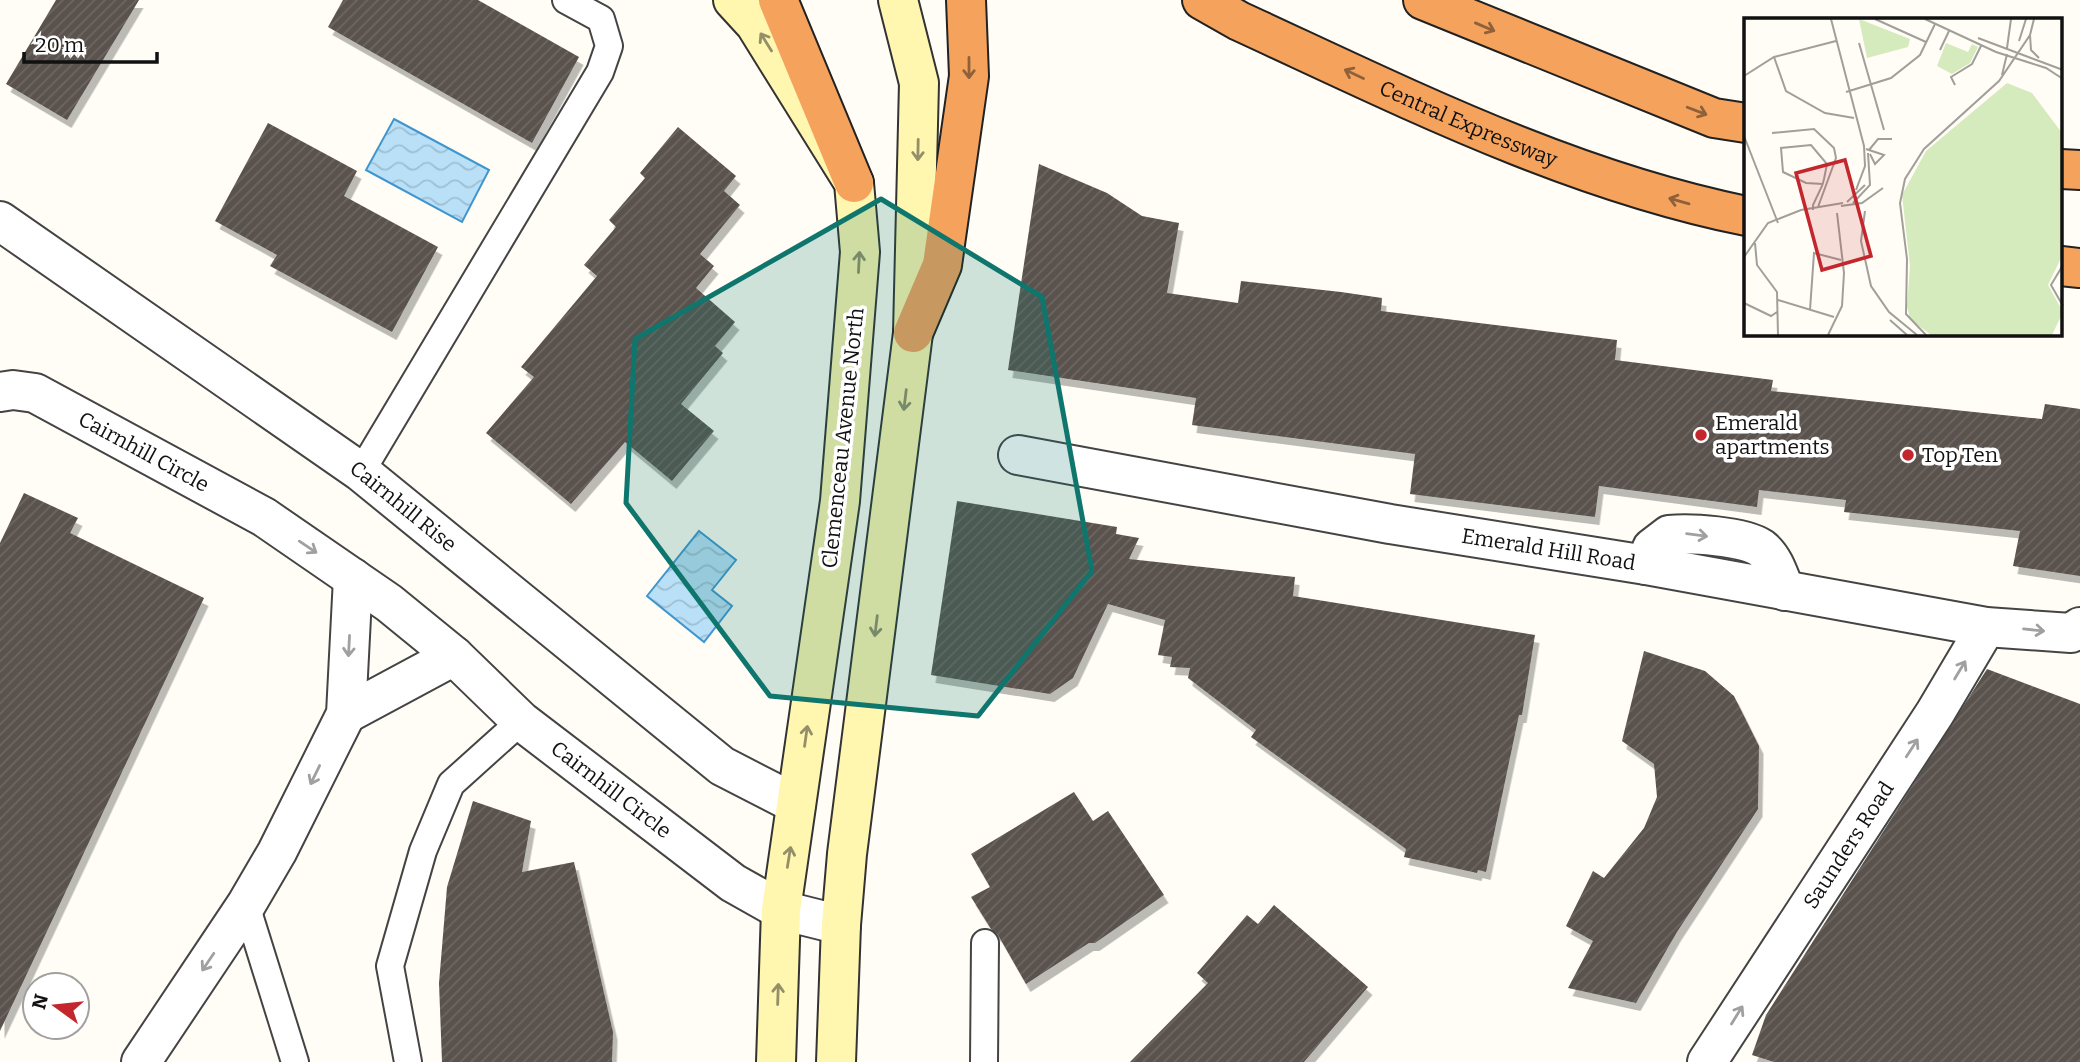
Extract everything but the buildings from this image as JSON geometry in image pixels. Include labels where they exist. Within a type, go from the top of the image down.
[{"type":"highway","points":[[778,0],[854,183]]},
{"type":"highway","points":[[914,333],[942,265],[970,76],[967,0]]},
{"type":"highway","name":"Central Expressway","points":[[1202,0],[1239,21],[1473,129],[1681,203],[1744,216]]},
{"type":"highway","points":[[1423,0],[1714,118],[1744,123]]},
{"type":"highway","points":[[2062,169],[2080,170]]},
{"type":"highway","points":[[2062,266],[2080,268]]},
{"type":"main road","name":"Clemenceau Avenue North","points":[[733,0],[755,24],[854,183],[860,252],[840,500],[781,910]]},
{"type":"main road","points":[[836,1062],[841,925],[847,854],[914,333],[919,83],[898,0]]},
{"type":"main road","points":[[776,1062],[781,910]]},
{"type":"street","name":"Cairnhill Rise","points":[[0,221],[361,471],[722,766],[796,804]]},
{"type":"street","name":"Cairnhill Circle","points":[[0,392],[13,390],[35,393],[264,517],[389,603],[454,656],[521,721],[733,883],[781,910],[841,925]]},
{"type":"street","name":"Emerald Hill Road","points":[[1018,455],[1390,524],[1646,565],[1986,627],[2071,633],[2080,627]]},
{"type":"street","points":[[141,1062],[246,905],[277,852],[346,714],[352,578]]},
{"type":"street","name":"Saunders Road","points":[[1707,1062],[1935,713],[1986,627]]},
{"type":"street","points":[[346,714],[454,656]]},
{"type":"lane","points":[[361,471],[600,72],[609,46],[601,19],[566,0]]},
{"type":"lane","points":[[408,1062],[390,966],[423,851],[451,784],[521,721]]},
{"type":"lane","points":[[246,905],[295,1062]]},
{"type":"lane","points":[[984,1062],[985,943]]},
{"type":"highlighted area","points":[[881,199],[1042,297],[1092,571],[978,716],[770,696],[626,503],[635,339]]},
{"type":"water","points":[[394,119],[489,170],[462,222],[366,170]]},
{"type":"water","points":[[699,531],[736,560],[712,590],[732,606],[704,642],[647,596]]},
{"type":"place","name":"Emerald apartments","points":[[1701,435]]},
{"type":"place","name":"Top Ten","points":[[1908,455]]}]
